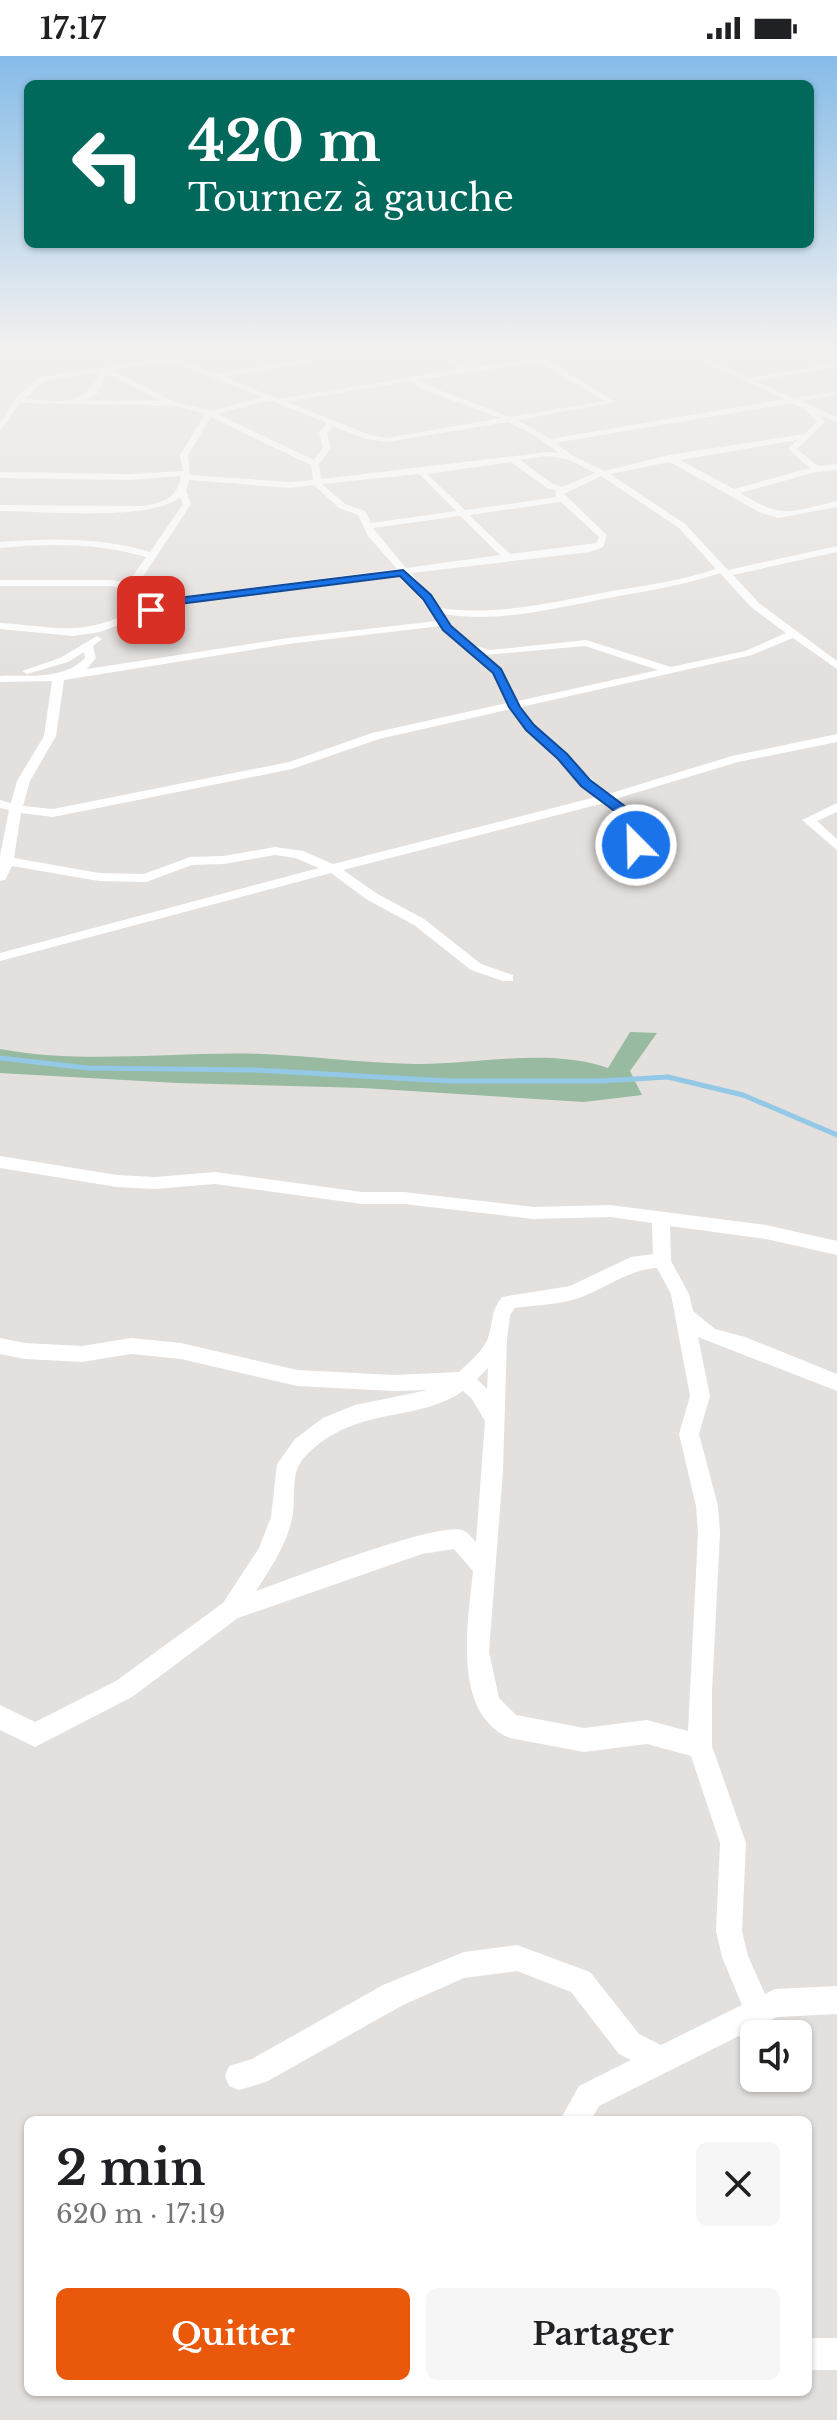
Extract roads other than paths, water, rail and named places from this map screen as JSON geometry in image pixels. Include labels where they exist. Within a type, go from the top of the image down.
[{"type":"street","points":[[122,620],[127,606],[125,597],[187,504],[182,491],[186,475],[184,457]]},
{"type":"street","points":[[301,457],[315,464]]},
{"type":"street","points":[[320,457],[315,464],[317,483],[337,503],[362,513],[371,534],[444,623],[466,647],[497,671],[515,707],[530,728],[562,756],[586,783],[607,796],[615,807],[638,825],[636,845]]},
{"type":"street","points":[[0,475],[186,475],[290,485],[421,472],[524,457]]},
{"type":"street","points":[[571,457],[602,473],[682,526],[755,605],[836,665]]},
{"type":"street","points":[[368,526],[563,494],[602,473],[673,457]]},
{"type":"street","points":[[802,457],[816,469]]},
{"type":"street","points":[[669,458],[762,510],[781,516],[837,504]]},
{"type":"street","points":[[127,606],[590,549],[600,545],[604,537],[563,494],[513,459]]},
{"type":"street","points":[[733,492],[816,469],[837,467]]},
{"type":"street","points":[[421,472],[507,557]]},
{"type":"street","points":[[0,508],[144,509],[168,503],[182,491]]},
{"type":"street","points":[[0,545],[75,542],[130,548],[152,556]]},
{"type":"street","points":[[435,610],[474,613],[530,610],[837,549]]},
{"type":"street","points":[[0,583],[101,583],[131,587]]},
{"type":"street","points":[[0,677],[39,669],[88,647],[111,626],[161,604]]},
{"type":"street","points":[[0,677],[59,677],[288,641],[444,623]]},
{"type":"street","points":[[0,626],[27,626],[54,633],[84,632],[111,626]]},
{"type":"street","points":[[0,804],[53,813],[292,765],[376,736],[748,653],[796,633]]},
{"type":"street","points":[[466,647],[490,653],[586,643],[669,670]]},
{"type":"street","points":[[59,677],[79,671],[91,658],[88,647]]},
{"type":"street","points":[[0,877],[18,809],[20,788],[48,743],[59,677]]},
{"type":"street","points":[[0,957],[335,870],[736,759],[837,738]]},
{"type":"street","points":[[837,807],[808,820],[837,846]]},
{"type":"street","points":[[4,861],[99,877],[146,878],[190,861],[224,860],[275,851],[298,854],[335,870],[371,896],[419,922],[476,967],[508,978]]},
{"type":"street","points":[[0,1162],[117,1181],[155,1183],[215,1178],[362,1198],[404,1198],[534,1213],[610,1211],[766,1232],[837,1248]]},
{"type":"street","points":[[661,1218],[662,1261],[680,1294],[700,1396],[689,1434],[707,1506],[709,1533],[700,1746],[733,1843],[729,1931],[735,1957],[759,2013]]},
{"type":"street","points":[[662,1261],[637,1262],[572,1293],[509,1302],[501,1313],[477,1652],[488,1704],[510,1726],[584,1740],[647,1732],[700,1746]]},
{"type":"street","points":[[684,1315],[709,1335],[738,1342],[837,1383]]},
{"type":"street","points":[[231,1610],[268,1553],[282,1517],[287,1464],[302,1445],[330,1424],[362,1411],[442,1395],[464,1380],[490,1353],[499,1335]]},
{"type":"street","points":[[0,1346],[25,1351],[82,1354],[131,1346],[181,1351],[297,1378],[394,1383],[464,1380],[479,1393],[495,1419]]},
{"type":"street","points":[[0,1717],[35,1735],[124,1689],[231,1610],[422,1544],[459,1539],[484,1568]]},
{"type":"street","points":[[239,2076],[256,2072],[393,1995],[464,1965],[517,1958],[580,1982],[629,2044],[659,2059]]},
{"type":"street","points":[[576,2116],[589,2096],[775,2003],[837,2000]]},
{"type":"street","points":[[812,2354],[837,2354]]},
{"type":"waterway","points":[[0,1058],[88,1068],[255,1070],[449,1081],[600,1081],[668,1077],[743,1095],[837,1135]]}]
